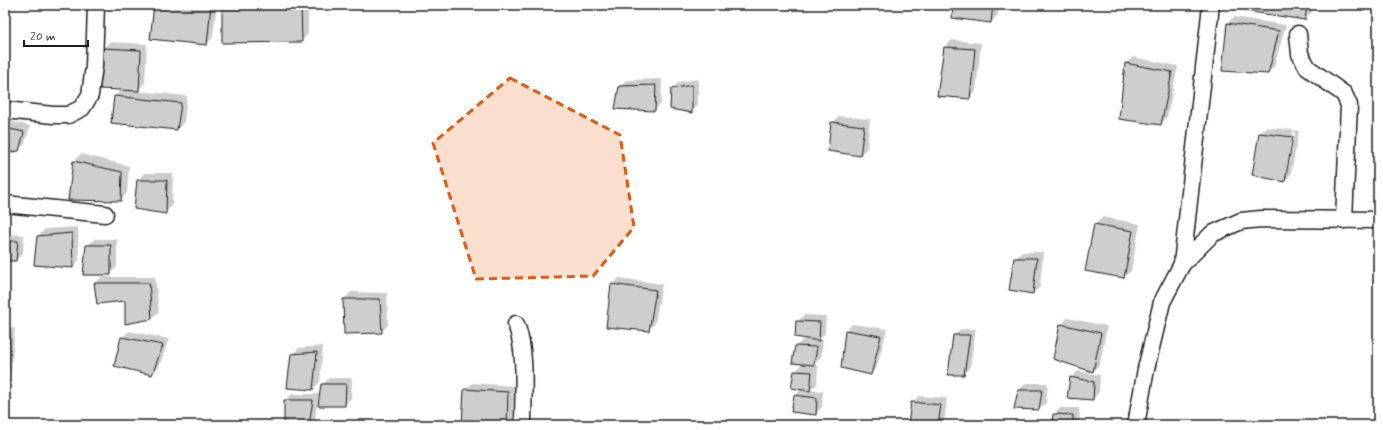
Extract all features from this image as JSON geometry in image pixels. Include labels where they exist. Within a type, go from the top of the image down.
[{"type":"street","points":[[5,110],[68,115],[82,108],[90,96],[94,66],[96,5]]},
{"type":"street","points":[[1182,264],[1211,5]]},
{"type":"street","points":[[1298,34],[1300,54],[1308,68],[1344,94],[1349,105],[1344,220]]},
{"type":"street","points":[[5,204],[105,214]]},
{"type":"street","points":[[1136,425],[1146,369],[1162,302],[1182,264],[1212,234],[1241,221],[1261,219],[1378,220]]},
{"type":"street","points":[[516,324],[520,333],[522,349],[523,425]]},
{"type":"highlighted area","points":[[510,78],[620,135],[634,227],[593,276],[476,279],[433,143]]},
{"type":"building","points":[[154,5],[211,5],[207,45],[150,39]]},
{"type":"building","points":[[301,5],[302,42],[222,43],[222,7]]},
{"type":"building","points":[[953,5],[993,5],[991,23],[952,18]]},
{"type":"building","points":[[1246,5],[1307,5],[1305,20],[1245,11]]},
{"type":"building","points":[[1227,23],[1279,31],[1268,74],[1222,71]]},
{"type":"building","points":[[944,47],[975,49],[970,99],[937,96]]},
{"type":"building","points":[[102,48],[141,50],[139,91],[100,89]]},
{"type":"building","points":[[1125,63],[1172,72],[1161,125],[1119,119]]},
{"type":"building","points":[[656,85],[655,111],[615,109],[619,86]]},
{"type":"building","points":[[692,85],[692,113],[670,109],[671,89]]},
{"type":"building","points":[[114,96],[181,103],[177,130],[111,123]]},
{"type":"building","points":[[831,122],[864,126],[860,156],[828,151]]},
{"type":"building","points":[[5,128],[24,132],[19,151],[5,153]]},
{"type":"building","points":[[1259,133],[1293,137],[1285,182],[1252,175]]},
{"type":"building","points":[[73,161],[122,172],[121,201],[68,200]]},
{"type":"building","points":[[137,180],[167,180],[166,214],[134,209]]},
{"type":"building","points":[[1094,224],[1133,231],[1124,278],[1085,271]]},
{"type":"building","points":[[72,233],[73,268],[34,265],[37,236]]},
{"type":"building","points":[[5,241],[18,241],[16,261],[5,261]]},
{"type":"building","points":[[86,245],[111,245],[111,275],[83,275]]},
{"type":"building","points":[[1014,258],[1037,258],[1033,294],[1009,290]]},
{"type":"building","points":[[94,283],[149,283],[152,319],[125,324],[125,301],[97,304]]},
{"type":"building","points":[[611,284],[656,290],[649,331],[606,327]]},
{"type":"building","points":[[343,299],[380,299],[382,333],[344,334]]},
{"type":"building","points":[[796,321],[820,322],[819,341],[795,337]]},
{"type":"building","points":[[1060,324],[1101,333],[1093,372],[1053,359]]},
{"type":"building","points":[[845,330],[881,336],[871,375],[841,368]]},
{"type":"building","points":[[5,334],[9,334],[5,371]]},
{"type":"building","points":[[953,335],[970,335],[964,375],[948,375]]},
{"type":"building","points":[[121,337],[163,345],[152,375],[114,366]]},
{"type":"building","points":[[795,346],[817,347],[814,365],[792,363]]},
{"type":"building","points":[[317,352],[313,390],[287,388],[291,354]]},
{"type":"building","points":[[794,371],[812,372],[810,391],[791,388]]},
{"type":"building","points":[[1070,377],[1094,382],[1093,400],[1067,398]]},
{"type":"building","points":[[321,384],[346,384],[345,406],[318,406]]},
{"type":"building","points":[[464,389],[508,392],[507,425],[462,425]]},
{"type":"building","points":[[1018,390],[1042,390],[1039,410],[1014,409]]},
{"type":"building","points":[[794,395],[817,398],[816,415],[791,412]]},
{"type":"building","points":[[284,400],[313,400],[309,425],[284,425]]},
{"type":"building","points":[[911,402],[941,405],[938,425],[908,425]]},
{"type":"building","points":[[1053,414],[1073,415],[1073,425],[1052,425]]}]
